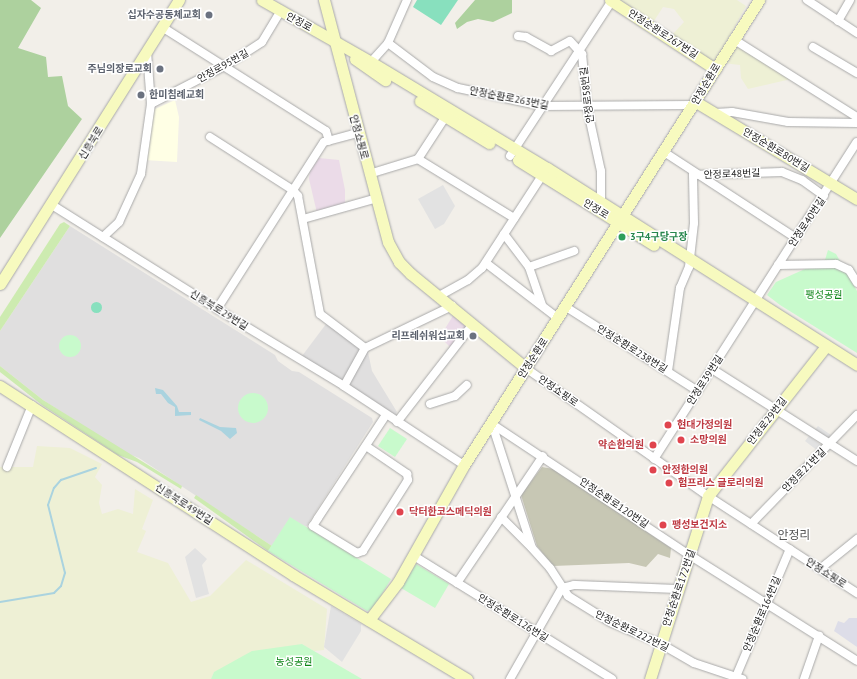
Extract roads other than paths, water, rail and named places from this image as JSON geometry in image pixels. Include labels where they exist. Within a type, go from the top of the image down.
[{"type":"street","name":"신흥북로","points":[[0,284],[52,205],[179,0]]},
{"type":"street","name":"안정로","points":[[262,0],[280,12],[371,62],[447,113]]},
{"type":"street","name":"안정쇼핑로","points":[[324,0],[369,174],[374,199],[388,242],[399,262],[527,369],[708,496],[857,593]]},
{"type":"street","points":[[371,62],[388,43],[407,0]]},
{"type":"street","points":[[512,153],[611,0]]},
{"type":"street","name":"안정순환로267번길","points":[[611,0],[715,69]]},
{"type":"street","name":"안정순환로","points":[[369,620],[414,556],[464,465],[527,369],[759,0]]},
{"type":"street","points":[[807,0],[857,33]]},
{"type":"street","points":[[838,21],[850,0]]},
{"type":"street","name":"안정로95번길","points":[[150,104],[225,66],[262,42],[280,12]]},
{"type":"street","points":[[162,27],[326,131],[328,141]]},
{"type":"street","points":[[518,36],[526,37],[550,51],[570,41],[578,50]]},
{"type":"street","points":[[734,39],[857,117]]},
{"type":"street","name":"안정로","points":[[336,43],[364,66],[447,113],[545,172],[824,349],[857,373]]},
{"type":"street","name":"안정순환로263번길","points":[[388,43],[433,77],[458,88],[542,106],[587,107],[694,103]]},
{"type":"street","points":[[812,47],[857,73]]},
{"type":"street","name":"안정로58번길","points":[[578,50],[582,54],[587,107],[600,171],[600,207]]},
{"type":"street","points":[[103,236],[119,222],[141,174],[150,104],[147,52]]},
{"type":"street","name":"안정순환로80번길","points":[[694,103],[715,113],[857,199]]},
{"type":"street","points":[[715,113],[732,112],[788,122],[821,121],[857,123]]},
{"type":"street","points":[[369,174],[418,159],[447,113]]},
{"type":"street","points":[[217,309],[324,142],[358,133]]},
{"type":"street","points":[[210,137],[293,190],[298,196],[320,314],[365,348]]},
{"type":"street","name":"안정로40번길","points":[[754,304],[857,142]]},
{"type":"street","points":[[664,152],[796,238]]},
{"type":"street","points":[[418,159],[514,218]]},
{"type":"street","points":[[439,296],[468,280],[486,263],[545,172]]},
{"type":"street","name":"안정로48번길","points":[[689,263],[694,223],[693,175],[703,176],[782,172],[802,180],[824,196]]},
{"type":"street","points":[[303,219],[374,199]]},
{"type":"street","name":"신흥북로29번길","points":[[52,205],[217,309],[344,386],[386,416],[464,465]]},
{"type":"street","points":[[504,234],[529,267],[542,305]]},
{"type":"street","points":[[529,267],[574,251]]},
{"type":"street","points":[[486,263],[559,318]]},
{"type":"street","points":[[668,371],[680,288],[689,263]]},
{"type":"street","points":[[778,265],[836,264],[850,270],[857,284]]},
{"type":"street","name":"안정로39번길","points":[[654,459],[754,304]]},
{"type":"street","points":[[344,386],[365,348],[416,322],[452,306]]},
{"type":"street","name":"안정순환로238번길","points":[[566,307],[698,391]]},
{"type":"street","points":[[397,422],[473,324]]},
{"type":"street","name":"안정로","points":[[824,349],[857,365]]},
{"type":"street","name":"안정로29번길","points":[[708,496],[824,349]]},
{"type":"street","points":[[712,369],[857,461]]},
{"type":"street","points":[[430,404],[455,396],[467,385]]},
{"type":"street","name":"신흥북로49번길","points":[[0,386],[32,405],[293,575],[369,620]]},
{"type":"street","points":[[7,467],[32,405]]},
{"type":"street","name":"안정로21번길","points":[[751,524],[857,415]]},
{"type":"street","points":[[366,446],[407,474],[408,480],[363,551],[357,553],[313,526],[366,446],[386,416]]},
{"type":"street","name":"안정순환로120번길","points":[[492,424],[543,456],[691,556],[767,602],[857,661]]},
{"type":"street","name":"안정순환로222번길","points":[[492,424],[517,494],[532,548],[550,568],[568,596],[589,610],[633,634],[661,644],[694,663],[738,678]]},
{"type":"street","points":[[457,583],[543,456]]},
{"type":"street","name":"안정순환로172번길","points":[[650,679],[691,556],[708,496]]},
{"type":"street","points":[[501,516],[532,548]]},
{"type":"street","points":[[820,569],[857,539]]},
{"type":"street","name":"안정순환로164번길","points":[[738,678],[767,602],[790,549]]},
{"type":"street","name":"안정순환로126번길","points":[[414,556],[536,634],[612,679]]},
{"type":"street","points":[[510,679],[562,588],[574,585],[679,589]]},
{"type":"street","points":[[369,620],[467,679]]},
{"type":"street","points":[[804,679],[819,636]]},
{"type":"water","points":[[155,388],[163,390],[177,406],[179,412],[191,412],[191,415],[175,416],[175,407],[168,403],[161,394],[156,394]]},
{"type":"water","points":[[200,418],[220,427],[236,428],[237,433],[230,439],[221,431],[199,420]]},
{"type":"waterway","points":[[0,602],[54,593],[61,586],[65,573],[48,505],[54,488],[61,480],[96,468]]},
{"type":"place","name":"십자수공동체교회","points":[[209,15]]},
{"type":"place","name":"주님의장로교회","points":[[160,69]]},
{"type":"place","name":"한미침례교회","points":[[141,95]]},
{"type":"place","name":"3구4구당구장","points":[[622,237]]},
{"type":"place","name":"리프레쉬워십교회","points":[[473,336]]},
{"type":"place","name":"현대가정의원","points":[[668,425]]},
{"type":"place","name":"소망의원","points":[[681,440]]},
{"type":"place","name":"약손한의원","points":[[653,445]]},
{"type":"place","name":"안정한의원","points":[[653,470]]},
{"type":"place","name":"험프리스 글로리의원","points":[[669,483]]},
{"type":"place","name":"닥터한코스메딕의원","points":[[400,512]]},
{"type":"place","name":"팽성보건지소","points":[[663,525]]},
{"type":"district","name":"안정리","points":[[794,535]]},
{"type":"park label","name":"팽성공원","points":[[824,295]]},
{"type":"park label","name":"농성공원","points":[[294,662]]}]
